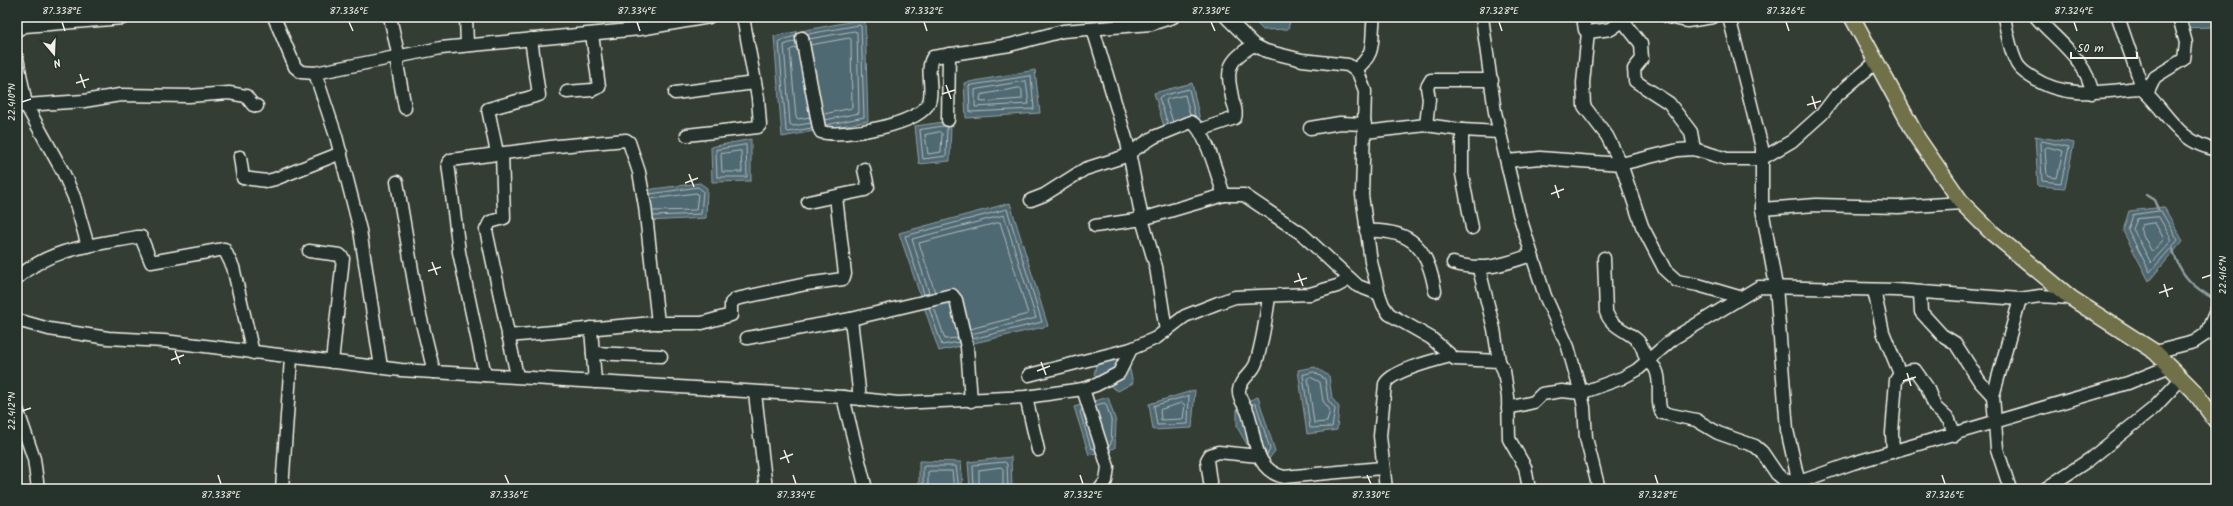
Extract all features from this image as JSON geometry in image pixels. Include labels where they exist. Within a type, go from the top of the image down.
[{"type":"main road","points":[[1853,18],[1918,139],[1962,204],[1991,232],[2071,298],[2155,352],[2194,391],[2216,421]]},
{"type":"street","points":[[274,17],[295,67],[300,72],[315,73],[467,45],[640,29],[709,17]]},
{"type":"street","points":[[390,17],[405,108]]},
{"type":"street","points":[[466,17],[467,45]]},
{"type":"street","points":[[687,135],[758,127],[761,122],[744,17]]},
{"type":"street","points":[[802,38],[819,128],[821,132],[828,134],[841,134],[888,125],[917,115],[926,107],[930,100],[931,59],[936,56],[1010,45],[1063,31],[1151,24],[1172,17]]},
{"type":"street","points":[[1226,17],[1254,46],[1281,55],[1324,63],[1348,65],[1355,70],[1362,79],[1365,91],[1362,196],[1366,231],[1379,294],[1383,305],[1389,314],[1431,338],[1455,359],[1499,361]]},
{"type":"street","points":[[1355,70],[1365,62],[1372,49],[1374,17]]},
{"type":"street","points":[[1482,17],[1499,132],[1531,255],[1545,296],[1568,347],[1581,393],[1584,407],[1586,438],[1599,489]]},
{"type":"street","points":[[1583,17],[1585,30],[1588,32],[1583,83],[1584,106],[1607,136],[1621,164],[1648,239],[1670,276],[1677,281],[1698,284],[1739,297]]},
{"type":"street","points":[[1668,17],[1687,21],[1713,17]]},
{"type":"street","points":[[1729,17],[1761,137],[1762,209],[1776,286],[1787,430],[1800,486]]},
{"type":"street","points":[[2004,17],[2017,65],[2023,72],[2040,83],[2064,91],[2092,93],[2137,88],[2145,92]]},
{"type":"street","points":[[2036,17],[2080,65],[2091,82],[2092,93]]},
{"type":"street","points":[[2118,17],[2145,92],[2177,130],[2198,144],[2216,150]]},
{"type":"street","points":[[2145,92],[2155,77],[2184,59],[2186,43],[2179,17]]},
{"type":"street","points":[[18,25],[123,18]]},
{"type":"street","points":[[1588,32],[1611,29],[1625,19],[1641,44],[1642,59],[1634,69],[1635,81],[1670,103],[1691,132],[1694,149]]},
{"type":"street","points":[[1093,29],[1130,154],[1142,219],[1154,260],[1166,331]]},
{"type":"street","points":[[567,92],[592,90],[599,87],[592,34]]},
{"type":"street","points":[[517,376],[486,230],[490,222],[504,218],[500,153],[488,109],[540,95],[531,39]]},
{"type":"street","points":[[1200,130],[1236,118],[1228,75],[1229,68],[1236,57],[1254,46]]},
{"type":"street","points":[[948,120],[949,54]]},
{"type":"street","points":[[17,58],[22,106],[71,191],[88,246]]},
{"type":"street","points":[[1507,161],[1540,158],[1621,164],[1678,150],[1694,149],[1728,159],[1761,159],[1792,141],[1822,114],[1835,97],[1876,62]]},
{"type":"street","points":[[315,73],[341,153],[360,230],[381,367]]},
{"type":"street","points":[[1426,125],[1429,99],[1427,87],[1431,80],[1492,80]]},
{"type":"street","points":[[675,93],[755,83]]},
{"type":"street","points":[[22,106],[120,95],[189,96],[229,93],[246,96],[253,105],[257,106]]},
{"type":"street","points":[[1031,200],[1044,195],[1085,169],[1130,154],[1154,137],[1188,122],[1195,124],[1200,130],[1224,195]]},
{"type":"street","points":[[1310,128],[1340,124],[1365,128],[1426,125],[1462,130],[1499,132]]},
{"type":"street","points":[[1462,130],[1462,174],[1472,228]]},
{"type":"street","points":[[486,375],[458,252],[448,163],[451,160],[624,138],[629,142],[639,172],[645,206],[658,323]]},
{"type":"street","points":[[240,157],[243,178],[267,181],[287,175],[341,153]]},
{"type":"street","points":[[808,202],[868,189],[864,169]]},
{"type":"street","points":[[397,182],[419,311],[434,372]]},
{"type":"street","points":[[1095,226],[1142,219],[1224,195],[1244,195],[1290,225],[1350,279],[1368,291],[1379,294]]},
{"type":"street","points":[[508,336],[658,323],[702,323],[731,316],[731,303],[736,299],[806,284],[843,279],[845,274],[836,197]]},
{"type":"street","points":[[1762,209],[1816,204],[1898,207],[1962,204]]},
{"type":"street","points":[[1366,231],[1386,231],[1400,234],[1418,247],[1429,262],[1435,291]]},
{"type":"street","points":[[17,278],[47,257],[88,246],[141,238],[151,262],[224,249],[236,281],[253,353]]},
{"type":"street","points":[[309,251],[340,255],[343,258],[332,362]]},
{"type":"street","points":[[1453,264],[1479,269],[1509,263],[1531,255]]},
{"type":"street","points":[[1604,258],[1606,312],[1608,318],[1613,324],[1637,339],[1648,361],[1654,366],[1657,372],[1660,409],[1662,413],[1696,420],[1718,433],[1755,446],[1762,452],[1777,474],[1800,486],[1853,463],[1955,435],[1994,421],[2128,383],[2168,366]]},
{"type":"street","points":[[1479,269],[1494,328],[1499,361],[1504,371],[1508,408],[1509,439],[1525,467],[1529,489]]},
{"type":"street","points":[[1029,375],[1131,349],[1153,340],[1185,316],[1218,302],[1235,297],[1269,297],[1310,294],[1337,286],[1350,279]]},
{"type":"street","points":[[1508,408],[1534,402],[1542,394],[1562,391],[1581,393],[1622,378],[1637,370],[1674,338],[1739,297],[1759,287],[1776,286],[1896,290],[1920,293],[1986,295],[2020,299],[2040,296],[2071,298]]},
{"type":"street","points":[[1920,293],[1921,312],[1942,335],[1955,343],[1980,382],[1993,396]]},
{"type":"street","points":[[747,338],[851,320],[950,295],[955,296],[967,346],[972,401]]},
{"type":"street","points":[[1875,295],[1883,332],[1900,374]]},
{"type":"street","points":[[1269,297],[1256,364],[1240,385],[1239,390],[1239,396],[1248,412],[1258,456],[1266,468],[1274,474],[1284,477],[1382,468]]},
{"type":"street","points":[[2010,489],[1997,449],[1993,396],[2020,299]]},
{"type":"street","points":[[2155,352],[2194,342],[2206,334],[2216,311]]},
{"type":"street","points":[[17,320],[49,329],[102,337],[164,341],[292,358],[434,372],[517,376],[755,393],[843,397],[898,403],[972,401],[1026,397],[1083,389],[1096,385],[1119,373],[1131,349]]},
{"type":"street","points":[[851,320],[860,399]]},
{"type":"street","points":[[591,328],[595,382]]},
{"type":"street","points":[[593,353],[661,356]]},
{"type":"street","points":[[1386,489],[1382,468],[1381,416],[1387,381],[1400,373],[1450,356]]},
{"type":"street","points":[[282,489],[292,358]]},
{"type":"street","points":[[1893,452],[1892,433],[1896,380],[1900,374],[1915,370],[1927,387],[1935,407],[1949,420],[1955,435]]},
{"type":"street","points":[[2044,489],[2090,459],[2154,408],[2181,379]]},
{"type":"street","points":[[1083,389],[1108,467],[1106,481],[1100,489]]},
{"type":"street","points":[[755,393],[766,489]]},
{"type":"street","points":[[843,397],[866,489]]},
{"type":"street","points":[[1026,397],[1038,450]]},
{"type":"street","points":[[17,409],[20,426],[34,459],[38,489]]},
{"type":"street","points":[[1211,489],[1207,460],[1210,455],[1218,452],[1258,456]]},
{"type":"water","points":[[1254,17],[1291,17],[1288,29],[1263,30],[1254,21]]},
{"type":"water","points":[[2180,17],[2216,17],[2214,27],[2183,28]]},
{"type":"water","points":[[865,19],[868,121],[782,137],[774,36]]},
{"type":"water","points":[[1035,70],[1040,113],[966,118],[964,83]]},
{"type":"water","points":[[1192,83],[1201,125],[1166,133],[1154,93]]},
{"type":"water","points":[[951,121],[950,161],[919,164],[915,126]]},
{"type":"water","points":[[2035,136],[2074,143],[2065,188],[2038,186]]},
{"type":"water","points":[[751,139],[751,181],[712,182],[711,147]]},
{"type":"water","points":[[700,183],[707,188],[706,218],[646,221],[638,193],[653,189]]},
{"type":"water","points":[[1010,203],[1048,326],[939,351],[899,233]]},
{"type":"water","points":[[2164,207],[2183,241],[2149,281],[2123,231],[2129,211]]},
{"type":"water","points":[[1125,349],[1133,383],[1118,391],[1094,375],[1098,356]]},
{"type":"water","points":[[1315,367],[1329,376],[1332,398],[1339,407],[1337,430],[1307,434],[1298,370]]},
{"type":"water","points":[[1195,390],[1192,428],[1153,430],[1149,404]]},
{"type":"water","points":[[1108,397],[1116,422],[1115,448],[1089,455],[1074,407]]},
{"type":"water","points":[[1258,397],[1275,451],[1261,469],[1237,427],[1237,405]]},
{"type":"water","points":[[1011,457],[1012,489],[970,489],[968,462]]},
{"type":"water","points":[[919,461],[961,462],[963,489],[919,489]]},
{"type":"waterway","points":[[2146,195],[2154,200],[2158,209]]},
{"type":"waterway","points":[[2173,249],[2179,266],[2188,280],[2201,291],[2216,300]]}]
